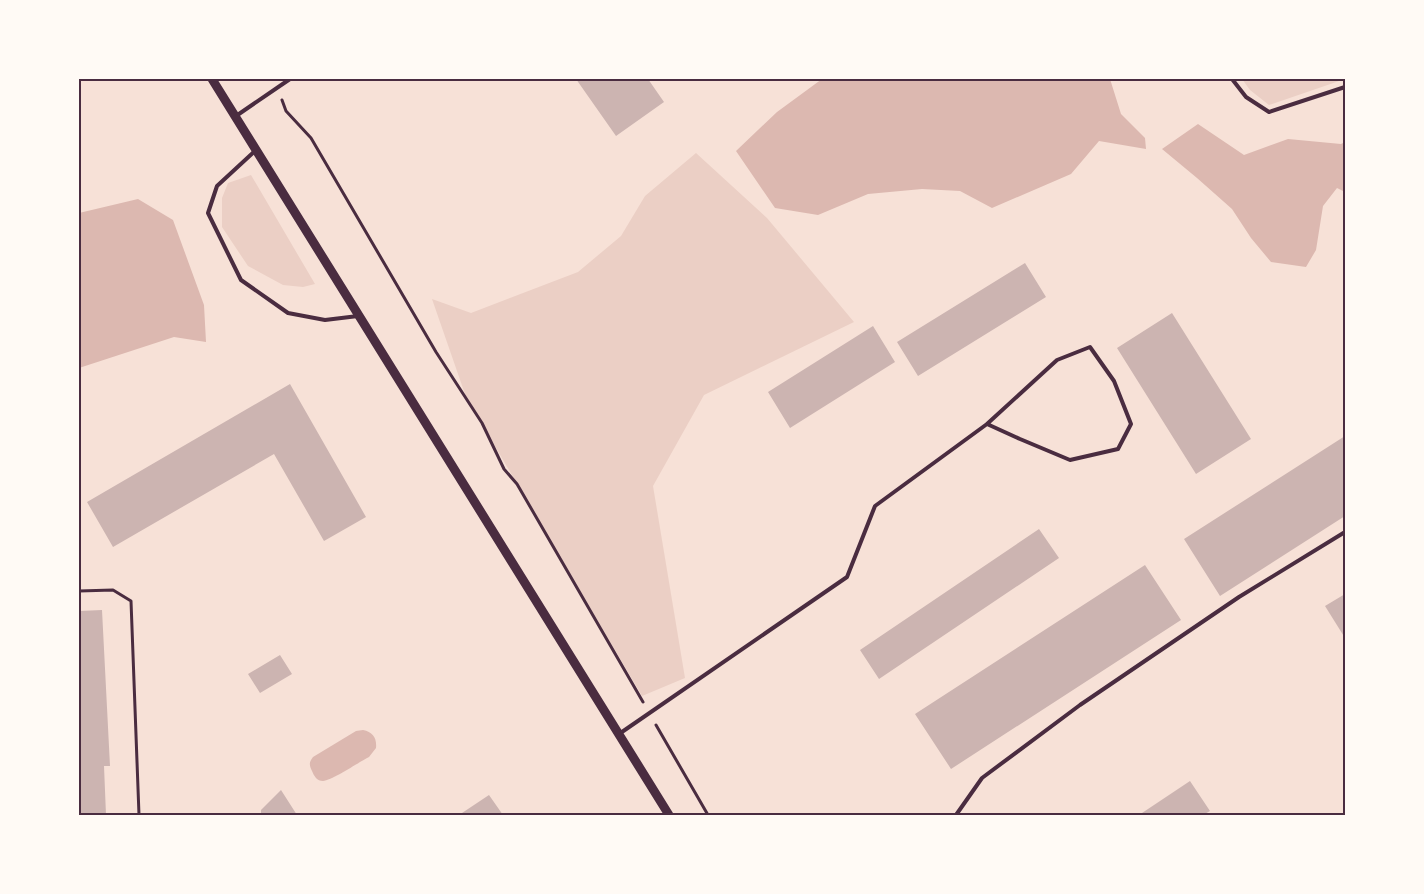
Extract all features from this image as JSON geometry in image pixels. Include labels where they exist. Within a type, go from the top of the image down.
[{"type":"street","points":[[212,79],[669,815]]},
{"type":"lane","points":[[235,117],[290,79]]},
{"type":"lane","points":[[1232,79],[1246,97],[1269,112],[1345,87]]},
{"type":"lane","points":[[256,150],[217,186],[208,213],[241,280],[288,313],[325,320],[359,315]]},
{"type":"lane","points":[[619,735],[847,577],[875,506],[987,424],[1057,360],[1090,347],[1114,380],[1131,424],[1118,449],[1070,460],[987,424]]},
{"type":"lane","points":[[956,815],[982,778],[1073,711],[1239,597],[1345,532]]},
{"type":"path","points":[[278,87],[286,111],[311,138],[436,352],[482,423],[504,469],[517,484],[708,815]]},
{"type":"path","points":[[79,591],[112,590],[131,601],[139,815]]},
{"type":"shaded area","points":[[822,79],[1110,79],[1121,114],[1145,138],[1146,149],[1099,141],[1071,174],[992,208],[960,191],[922,189],[868,194],[818,215],[775,208],[736,151],[777,112]]},
{"type":"shaded area","points":[[1242,79],[1345,79],[1269,105],[1250,90]]},
{"type":"shaded area","points":[[1198,124],[1244,155],[1288,139],[1341,144],[1345,142],[1345,192],[1337,188],[1323,206],[1316,250],[1306,267],[1271,262],[1251,238],[1232,209],[1162,149]]},
{"type":"shaded area","points":[[696,153],[767,218],[854,322],[704,395],[653,486],[685,678],[642,696],[466,397],[432,299],[471,313],[578,272],[621,236],[645,196]]},
{"type":"shaded area","points":[[251,175],[315,284],[303,287],[283,285],[248,266],[222,227],[222,198],[228,183]]},
{"type":"shaded area","points":[[138,199],[173,220],[204,305],[206,342],[174,337],[79,368],[79,213]]},
{"type":"shaded area","points":[[363,730],[372,734],[376,741],[376,748],[369,757],[327,780],[321,781],[316,778],[310,765],[313,757],[356,731]]},
{"type":"building","points":[[576,79],[648,79],[664,102],[616,136]]},
{"type":"building","points":[[1025,263],[1046,297],[918,376],[897,342]]},
{"type":"building","points":[[1172,313],[1251,439],[1196,474],[1117,348]]},
{"type":"building","points":[[873,326],[895,362],[790,428],[768,392]]},
{"type":"building","points":[[290,384],[366,517],[324,541],[274,454],[113,547],[87,502]]},
{"type":"building","points":[[1345,436],[1345,516],[1220,596],[1184,539]]},
{"type":"building","points":[[1039,529],[1059,558],[879,679],[860,650]]},
{"type":"building","points":[[1145,565],[1181,620],[951,769],[915,714]]},
{"type":"building","points":[[1345,594],[1345,638],[1325,606]]},
{"type":"building","points":[[102,610],[110,766],[104,766],[106,815],[79,815],[79,611]]},
{"type":"building","points":[[280,655],[292,674],[260,693],[248,674]]},
{"type":"building","points":[[1190,781],[1210,811],[1203,815],[1139,815]]},
{"type":"building","points":[[281,790],[297,815],[261,815],[261,810]]},
{"type":"building","points":[[489,795],[503,815],[459,815]]}]
